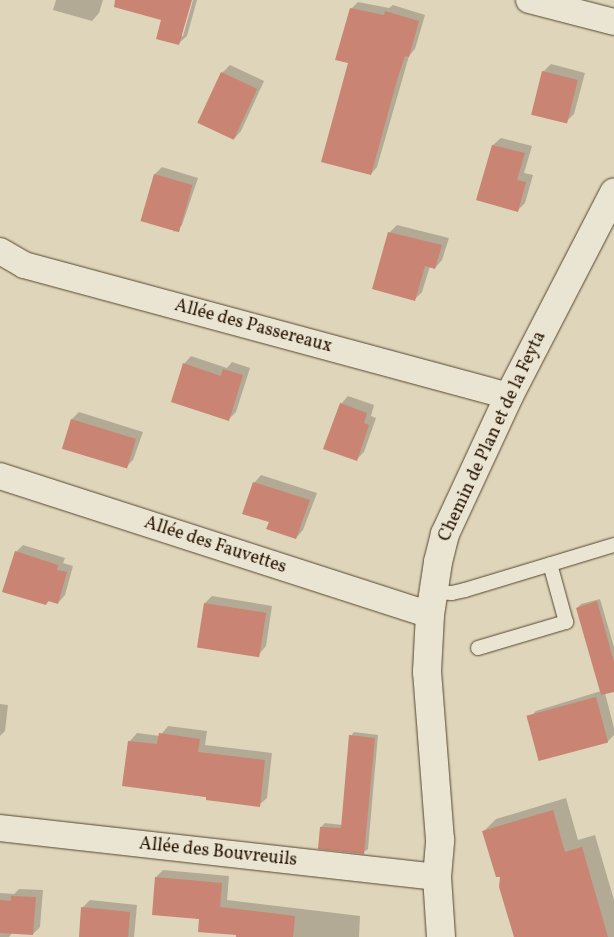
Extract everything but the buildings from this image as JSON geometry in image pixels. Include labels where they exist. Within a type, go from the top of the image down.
[{"type":"street","points":[[529,0],[614,22]]},
{"type":"street","name":"Chemin de Plan et de la Feyta","points":[[441,937],[437,878],[440,840],[428,681],[431,603],[445,534],[508,396],[614,192]]},
{"type":"street","name":"Allée des Passereaux","points":[[0,251],[24,265],[508,396]]},
{"type":"street","name":"Allée des Fauvettes","points":[[0,476],[431,603]]},
{"type":"street","name":"Allée des Bouvreuils","points":[[0,828],[437,878]]},
{"type":"lane","points":[[431,603],[452,593],[614,545]]},
{"type":"lane","points":[[478,648],[566,622],[550,564]]}]
